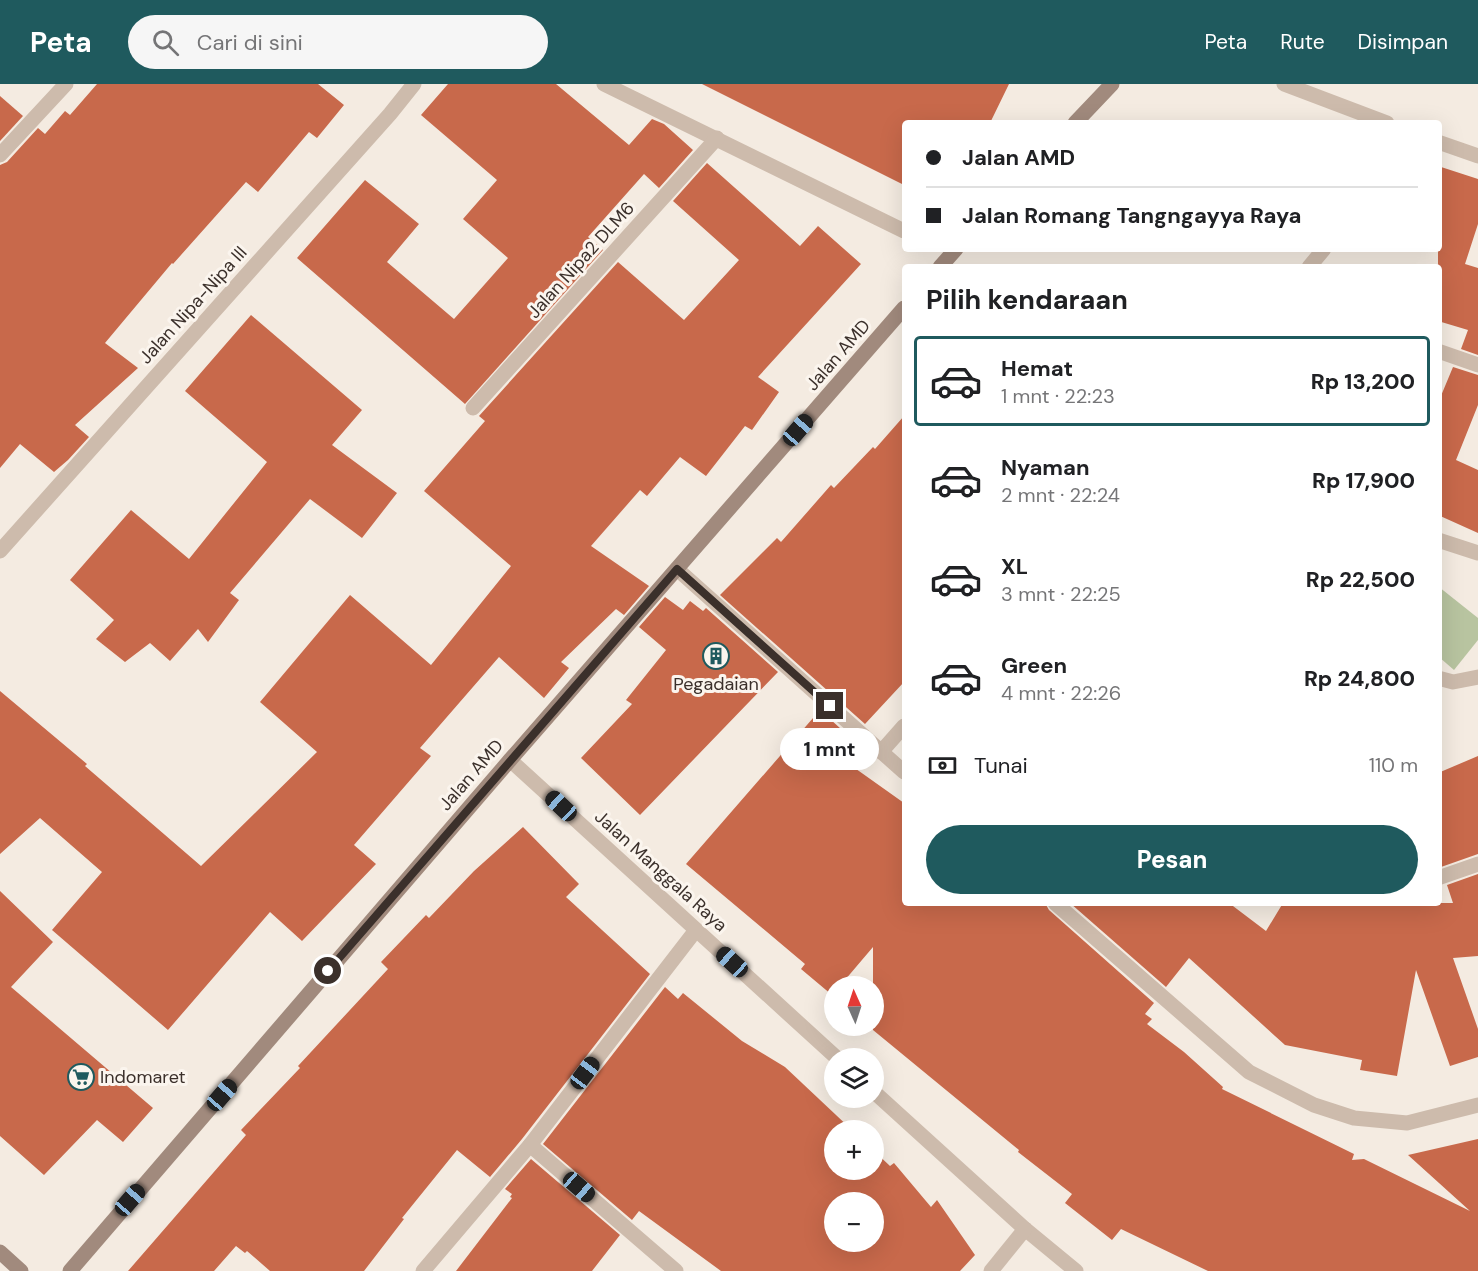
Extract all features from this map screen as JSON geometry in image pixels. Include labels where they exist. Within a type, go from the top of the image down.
[{"type":"street","points":[[0,155],[66,84]]},
{"type":"street","name":"Jalan Nipa-Nipa III","points":[[1,548],[390,114],[414,84]]},
{"type":"street","points":[[604,84],[902,230]]},
{"type":"street","points":[[1078,120],[1112,84]]},
{"type":"street","points":[[1284,84],[1379,120]]},
{"type":"street","name":"Jalan Nipa2 DLM6","points":[[473,408],[717,138]]},
{"type":"street","points":[[1442,143],[1478,156]]},
{"type":"street","points":[[1312,264],[1322,252]]},
{"type":"street","name":"Jalan AMD","points":[[70,1271],[510,760],[902,310]]},
{"type":"street","points":[[1442,352],[1478,365]]},
{"type":"street","points":[[1442,541],[1478,553]]},
{"type":"street","points":[[677,569],[902,770]]},
{"type":"street","points":[[1442,679],[1453,682],[1478,676]]},
{"type":"street","points":[[881,752],[902,728]]},
{"type":"street","name":"Jalan Manggala Raya","points":[[510,760],[826,1048]]},
{"type":"street","points":[[1442,877],[1478,864]]},
{"type":"street","points":[[1058,906],[1249,1072],[1280,1089],[1314,1105],[1354,1118],[1407,1123],[1478,1105]]},
{"type":"street","points":[[423,1271],[530,1145],[696,930]]},
{"type":"street","points":[[884,1101],[1025,1229],[1076,1271]]},
{"type":"street","points":[[530,1145],[676,1271]]},
{"type":"street","points":[[991,1271],[1025,1229]]},
{"type":"street","points":[[0,1252],[21,1271]]},
{"type":"green space","points":[[1442,589],[1478,618],[1478,640],[1454,670],[1442,660]]},
{"type":"building","points":[[97,84],[318,84],[344,105],[317,138],[309,132],[258,192],[246,182],[172,263],[105,343],[138,368],[75,425],[89,437],[68,460],[54,472],[20,444],[0,468],[0,165],[7,162],[38,128],[45,134],[65,111],[70,115]]},
{"type":"building","points":[[448,84],[556,84],[629,145],[652,119],[664,124],[693,150],[659,188],[644,174],[588,237],[603,250],[465,404],[297,258],[365,180],[419,224],[387,262],[454,319],[508,258],[463,219],[497,180],[421,115]]},
{"type":"building","points":[[702,84],[1009,84],[991,120],[902,120],[902,184]]},
{"type":"building","points":[[0,96],[23,116],[0,141]]},
{"type":"building","points":[[707,163],[800,246],[818,226],[861,264],[758,377],[779,392],[752,430],[745,426],[706,476],[680,457],[647,496],[640,490],[591,546],[649,586],[624,615],[616,609],[561,662],[569,668],[544,698],[499,657],[420,748],[431,756],[354,845],[376,864],[302,941],[270,912],[168,1030],[52,930],[102,872],[40,818],[0,854],[0,691],[87,764],[85,766],[201,866],[317,752],[260,702],[350,595],[431,665],[511,566],[424,491],[485,421],[479,416],[618,262],[684,320],[739,260],[673,201]]},
{"type":"building","points":[[1442,167],[1478,179],[1478,224],[1465,264],[1478,268],[1478,355],[1461,349],[1468,330],[1442,322],[1442,264],[1438,264],[1438,252],[1442,252]]},
{"type":"building","points":[[251,315],[362,410],[332,445],[397,493],[362,538],[310,499],[230,593],[239,600],[208,642],[198,629],[170,661],[150,643],[125,662],[96,639],[114,620],[70,580],[131,510],[189,559],[267,462],[185,391]]},
{"type":"building","points":[[1453,367],[1478,375],[1478,405],[1456,460],[1478,470],[1478,533],[1442,517],[1442,393]]},
{"type":"building","points":[[902,418],[902,684],[865,724],[720,595],[777,538],[781,542],[831,485],[834,488],[873,447],[875,449]]},
{"type":"building","points":[[665,597],[683,610],[690,601],[703,611],[706,608],[778,672],[640,815],[581,758],[632,704],[626,700],[666,650],[639,627]]},
{"type":"building","points":[[820,710],[851,738],[835,754],[902,802],[902,906],[1047,906],[1154,1003],[1145,1014],[1152,1019],[1147,1024],[1184,1052],[1223,1087],[1222,1089],[1354,1154],[1352,1160],[1364,1159],[1470,1211],[1408,1155],[1478,1139],[1478,1271],[1208,1271],[1121,1229],[1112,1240],[1065,1203],[1072,1194],[1018,1152],[1019,1150],[880,1036],[884,1036],[884,976],[873,976],[873,947],[848,976],[824,976],[824,988],[801,969],[805,964],[686,864]]},
{"type":"building","points":[[1478,756],[1478,854],[1442,867],[1442,771]]},
{"type":"building","points":[[523,827],[579,884],[566,897],[650,974],[490,1177],[457,1150],[402,1218],[404,1219],[364,1271],[270,1271],[247,1251],[245,1253],[236,1246],[214,1271],[128,1271],[246,1135],[241,1130],[388,969],[381,962],[426,915],[429,918],[474,871]]},
{"type":"building","points":[[1478,874],[1478,956],[1453,958],[1478,1029],[1478,1057],[1450,1066],[1416,970],[1397,1076],[1360,1070],[1362,1060],[1285,1045],[1189,958],[1166,987],[1073,906],[1233,906],[1266,931],[1281,906],[1442,906],[1442,903],[1453,903],[1447,885]]},
{"type":"building","points":[[0,891],[53,942],[11,987],[153,1108],[123,1142],[97,1120],[44,1175],[0,1136]]},
{"type":"building","points":[[665,987],[678,999],[683,993],[742,1041],[785,1067],[824,1104],[824,1108],[829,1108],[841,1120],[824,1120],[824,1180],[884,1180],[884,1160],[890,1166],[894,1163],[931,1207],[937,1200],[975,1255],[960,1271],[721,1271],[639,1211],[632,1220],[543,1144]]},
{"type":"building","points":[[531,1159],[620,1235],[592,1271],[456,1271],[512,1198],[510,1197],[512,1194],[505,1189]]},
{"type":"place","name":"Pegadaian","points":[[716,656]]},
{"type":"place","name":"Indomaret","points":[[81,1077]]},
{"type":"route","points":[[328,971],[677,569],[830,706]]}]
